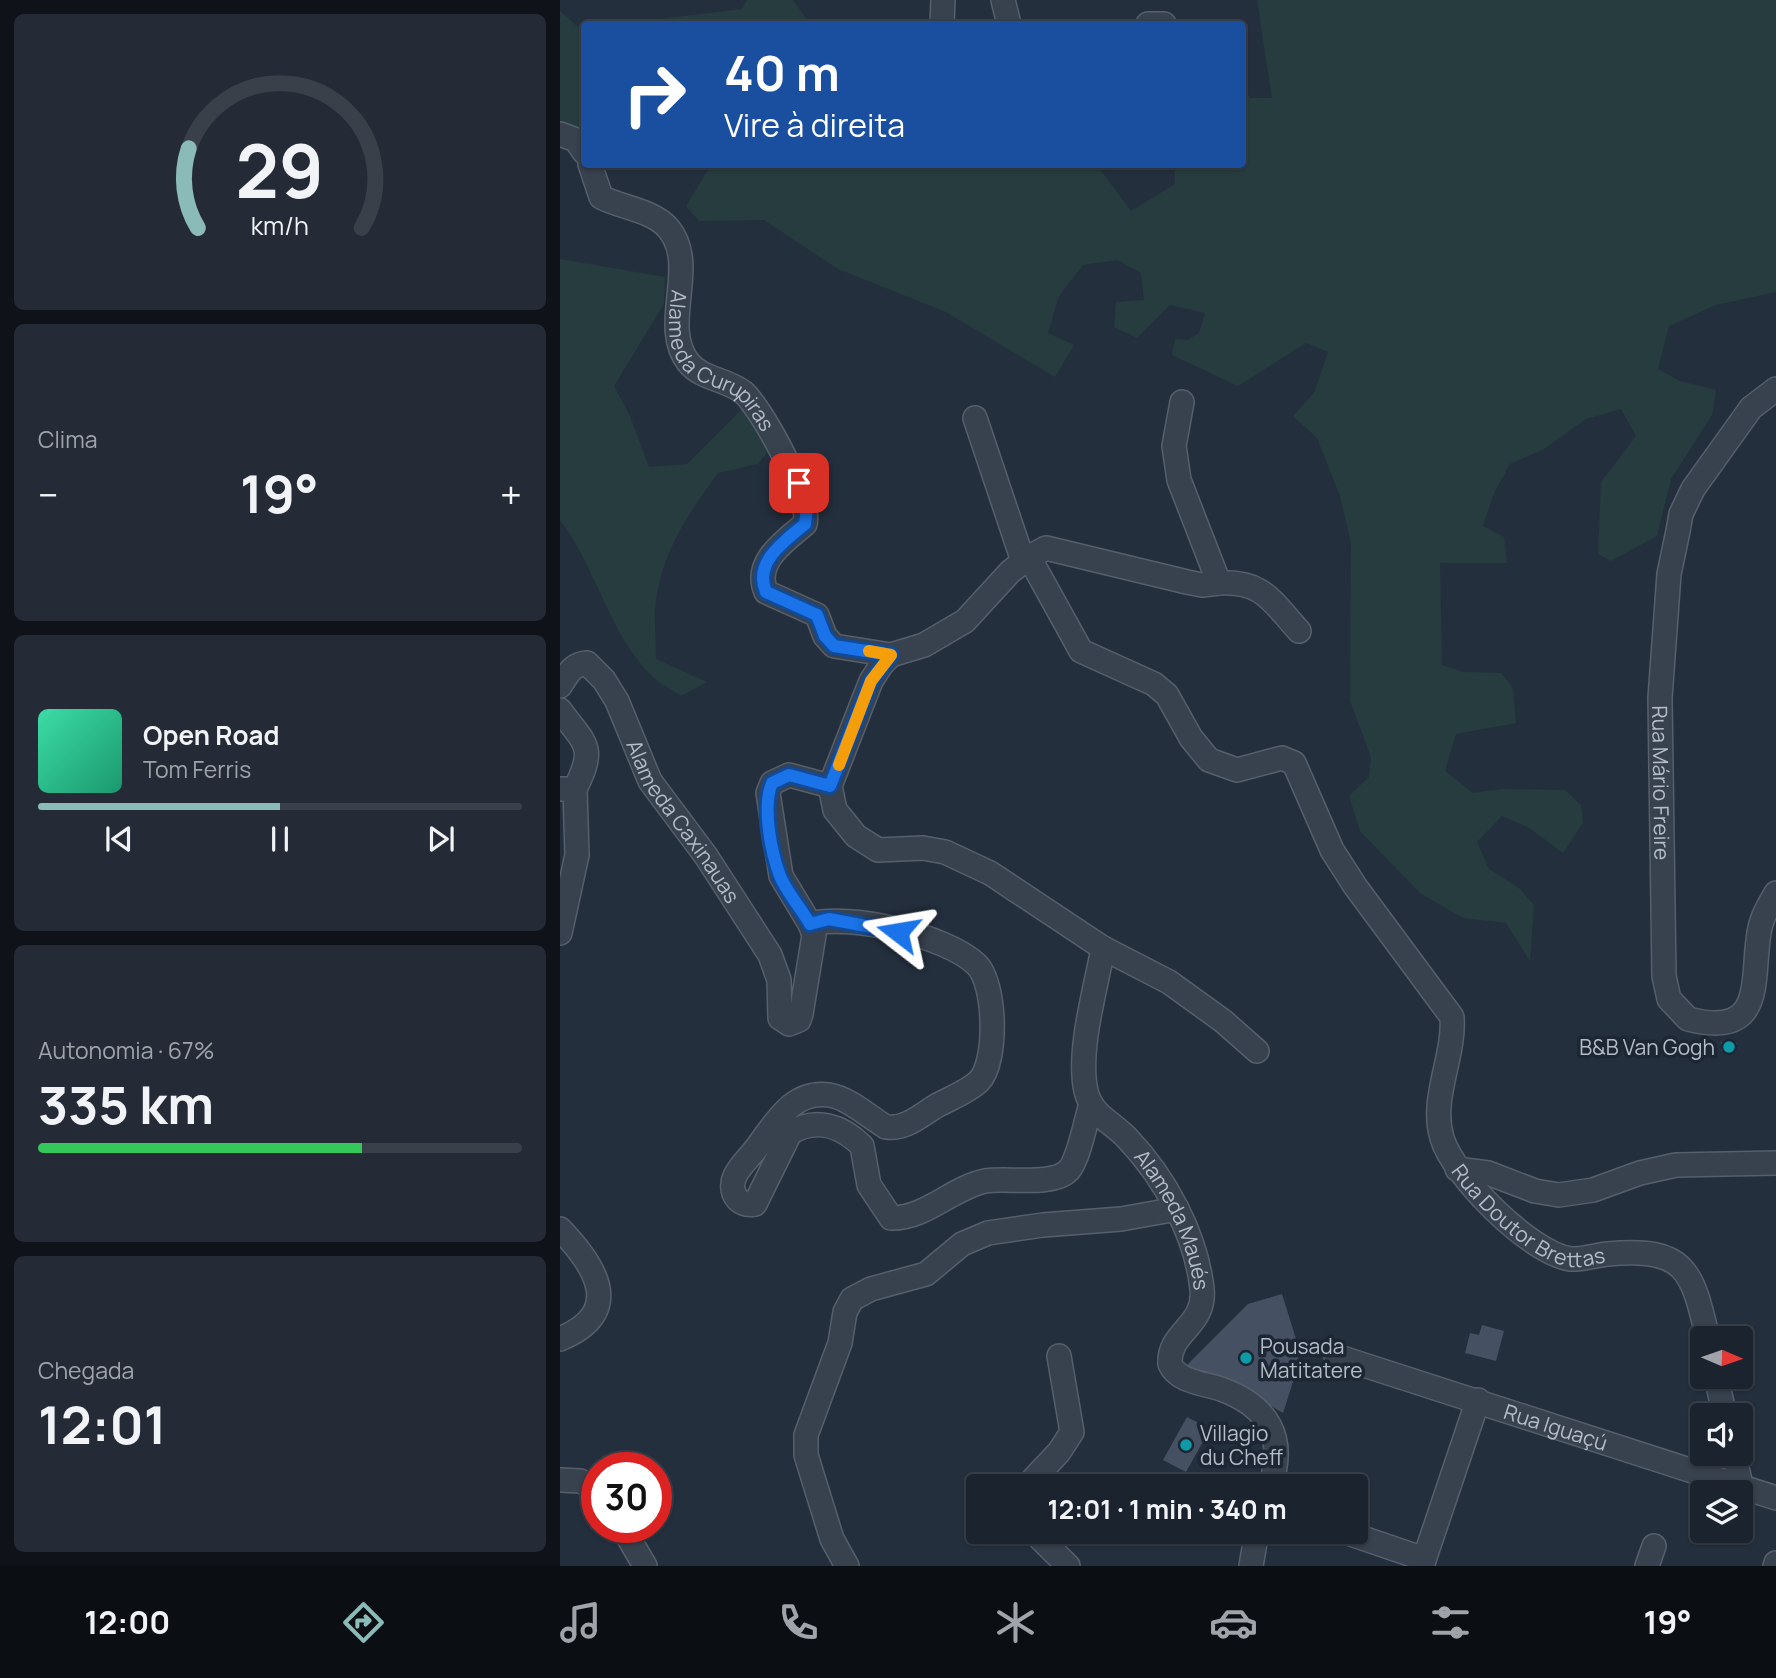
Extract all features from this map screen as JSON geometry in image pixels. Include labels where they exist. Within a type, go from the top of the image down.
[{"type":"street","points":[[942,21],[943,0]]},
{"type":"street","points":[[1003,0],[1008,21]]},
{"type":"street","points":[[560,134],[576,140],[581,148]]},
{"type":"street","name":"Alameda Curupiras","points":[[591,168],[601,197],[656,219],[674,236],[679,266],[676,320],[681,352],[698,372],[725,382],[746,395],[799,483],[808,516],[805,524],[769,558],[762,571],[766,592],[817,615],[825,636],[834,646],[891,655]]},
{"type":"street","name":"Rua Mário Freire","points":[[1776,389],[1751,408],[1687,499],[1670,574],[1659,755],[1664,976],[1669,999],[1688,1019],[1720,1022],[1738,1016],[1748,1008],[1754,995],[1761,923],[1776,893]]},
{"type":"street","points":[[1182,402],[1174,446],[1179,480],[1219,583]]},
{"type":"street","points":[[975,418],[1026,559],[1081,651],[1154,684],[1167,695],[1199,750],[1209,760],[1237,770],[1282,758],[1294,763],[1332,850],[1355,886],[1452,1017],[1439,1123],[1445,1147],[1457,1168]]},
{"type":"street","points":[[1257,1051],[1223,1021],[1169,982],[1103,948],[1009,884],[965,860],[923,848],[886,850],[867,845],[835,810],[830,786],[871,681],[891,655],[924,645],[965,621],[1010,572],[1046,548],[1195,584],[1250,584],[1274,604],[1299,631]]},
{"type":"street","name":"Alameda Caxinauas","points":[[560,686],[572,668],[587,663],[604,680],[617,701],[650,781],[706,856],[770,955],[779,980],[780,1018],[783,1023],[795,1023],[802,1014],[814,935],[810,924]]},
{"type":"street","points":[[560,710],[587,743],[588,760],[568,789],[576,855],[560,933]]},
{"type":"street","points":[[830,786],[789,775],[772,783],[768,793],[780,876],[810,924],[829,919],[853,922],[959,950],[979,967],[989,993],[993,1025],[989,1063],[981,1080],[908,1123],[894,1128],[886,1127],[830,1095],[800,1099],[779,1116],[735,1175],[733,1192],[737,1200],[745,1205],[754,1204],[790,1133],[812,1124],[840,1129],[862,1146],[869,1185],[891,1217],[911,1216],[981,1182],[1032,1181],[1062,1175],[1072,1164],[1091,1104],[1086,1092],[1084,1062],[1103,948]]},
{"type":"street","name":"Alameda Maués","points":[[1091,1104],[1104,1121],[1126,1137],[1177,1209],[1191,1241],[1203,1291],[1201,1311],[1174,1343],[1170,1364],[1178,1376],[1247,1401],[1264,1417],[1275,1435],[1277,1452],[1272,1474]]},
{"type":"street","name":"Rua Doutor Brettas","points":[[1457,1168],[1495,1175],[1535,1191],[1559,1195],[1592,1190],[1640,1173],[1676,1165],[1776,1163]]},
{"type":"street","name":"Rua Doutor Brettas","points":[[1457,1168],[1517,1231],[1547,1250],[1572,1259],[1629,1252],[1669,1257],[1686,1270],[1695,1290],[1705,1326]]},
{"type":"street","points":[[847,1566],[832,1539],[806,1455],[806,1435],[840,1343],[845,1312],[852,1299],[871,1289],[926,1274],[962,1244],[988,1233],[1043,1225],[1121,1219],[1177,1209]]},
{"type":"street","points":[[560,1229],[587,1258],[598,1279],[597,1304],[589,1318],[572,1334],[560,1339]]},
{"type":"street","points":[[1038,1474],[1059,1452],[1072,1432],[1059,1356]]},
{"type":"street","name":"Rua Iguaçú","points":[[1336,1356],[1725,1480]]},
{"type":"street","points":[[1368,1541],[1423,1562],[1478,1401]]},
{"type":"street","points":[[560,1480],[581,1481]]},
{"type":"street","name":"Rua Iguaçú","points":[[1753,1489],[1776,1498]]},
{"type":"street","points":[[632,1543],[645,1566]]},
{"type":"street","points":[[1046,1544],[1069,1566]]},
{"type":"street","points":[[1251,1566],[1255,1544]]},
{"type":"green space","points":[[747,0],[793,0],[808,21],[643,21],[742,9]]},
{"type":"green space","points":[[1257,0],[1776,0],[1776,292],[1716,305],[1669,326],[1658,369],[1680,381],[1716,390],[1712,415],[1671,479],[1657,536],[1611,561],[1598,554],[1601,482],[1636,436],[1621,409],[1586,419],[1544,449],[1510,464],[1494,493],[1483,526],[1504,537],[1507,563],[1440,563],[1442,665],[1463,672],[1501,673],[1513,688],[1516,723],[1456,734],[1445,771],[1473,793],[1501,789],[1565,790],[1581,805],[1583,823],[1563,853],[1528,827],[1502,816],[1477,842],[1489,869],[1519,888],[1534,905],[1530,961],[1506,923],[1463,918],[1420,893],[1360,831],[1349,796],[1369,777],[1371,757],[1350,701],[1351,543],[1340,496],[1317,438],[1293,416],[1314,393],[1328,352],[1306,343],[1238,386],[1172,355],[1175,339],[1187,340],[1199,333],[1205,313],[1170,305],[1137,338],[1114,327],[1116,302],[1144,300],[1141,273],[1117,260],[1083,265],[1059,296],[1048,333],[1074,345],[1055,377],[946,312],[838,269],[764,220],[699,221],[686,206],[709,168],[1099,168],[1131,211],[1175,184],[1174,168],[1246,168],[1246,92],[1250,98],[1272,98]]},
{"type":"green space","points":[[560,11],[578,27],[581,26],[581,128],[560,128]]},
{"type":"green space","points":[[560,259],[665,277],[664,304],[614,386],[630,416],[649,467],[687,464],[745,406],[770,450],[757,464],[718,473],[689,515],[666,560],[656,602],[656,659],[707,682],[681,696],[654,678],[639,661],[614,622],[584,559],[560,520]]},
{"type":"building","name":"B&B Van Gogh","points":[[1721,1042],[1737,1043],[1736,1052],[1721,1051]]},
{"type":"building","name":"Pousada Matitatere","points":[[1282,1294],[1296,1339],[1299,1363],[1283,1413],[1240,1387],[1186,1366],[1248,1304]]},
{"type":"building","points":[[1482,1325],[1504,1331],[1496,1361],[1465,1353],[1470,1333],[1479,1335]]},
{"type":"building","name":"Villagio du Cheff","points":[[1187,1417],[1210,1429],[1186,1472],[1163,1460]]},
{"type":"slow traffic","points":[[839,765],[871,681],[891,655],[869,651]]},
{"type":"place","name":"B&B Van Gogh","points":[[1729,1047]]},
{"type":"place","name":"Pousada Matitatere","points":[[1246,1358]]},
{"type":"place","name":"Villagio du Cheff","points":[[1186,1445]]},
{"type":"route","points":[[799,483],[808,516],[805,524],[769,558],[762,571],[762,583],[766,592],[775,598],[798,604],[817,615],[825,636],[834,646],[891,655],[871,681],[830,786],[789,775],[772,783],[768,793],[773,845],[780,876],[810,924],[829,919],[898,932]]}]
